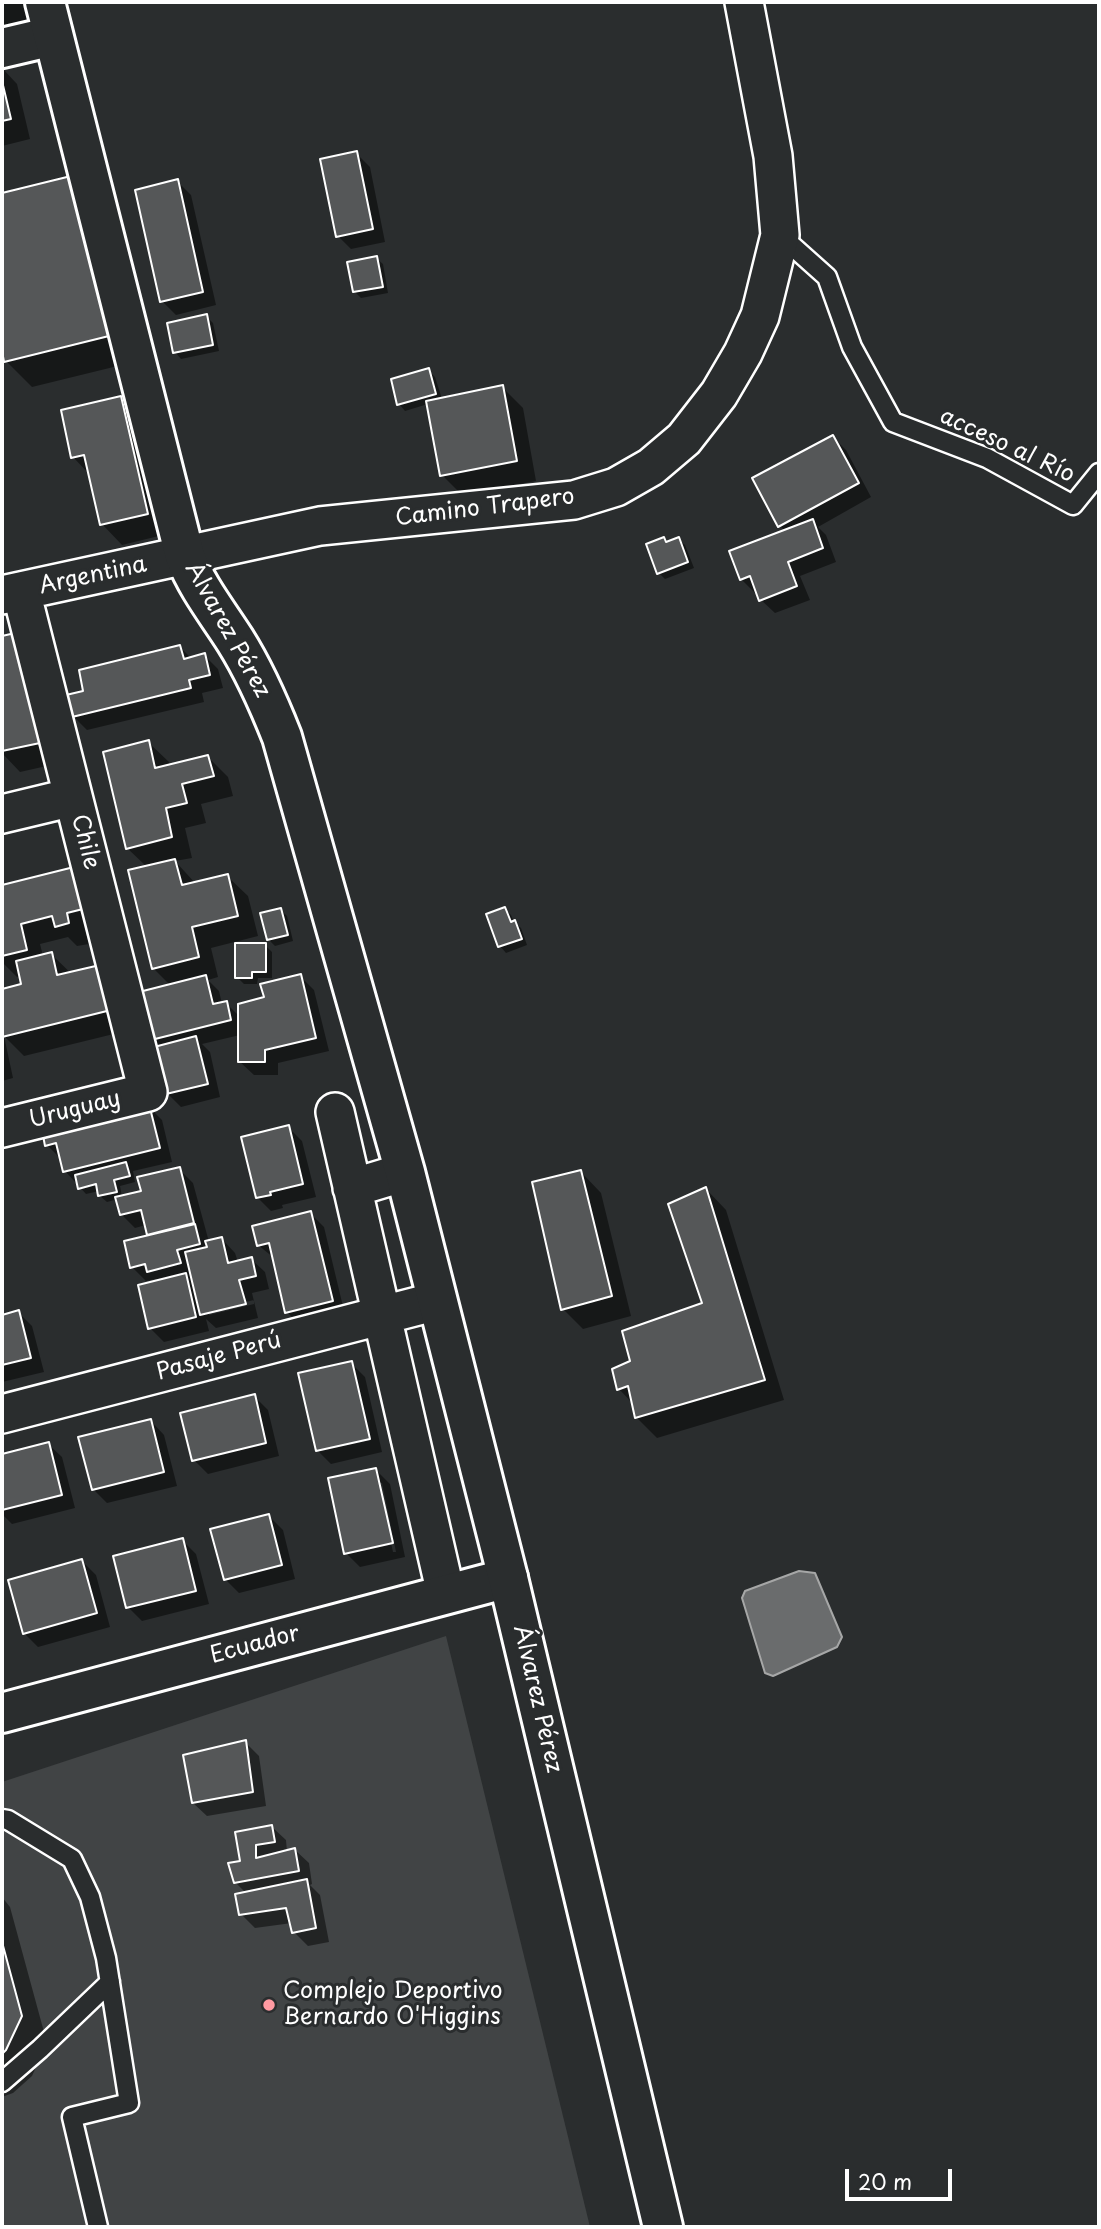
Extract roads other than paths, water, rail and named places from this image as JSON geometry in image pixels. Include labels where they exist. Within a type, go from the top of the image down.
[{"type":"main road","points":[[2,48],[49,19]]},
{"type":"main road","name":"Álvarez Pérez","points":[[49,19],[185,556],[200,590],[252,669],[282,737],[405,1172],[508,1578],[663,2227]]},
{"type":"main road","name":"Ecuador","points":[[2,1713],[508,1578]]},
{"type":"street","name":"Camino Trapero","points":[[185,556],[320,526],[574,500],[616,487],[651,467],[684,439],[719,394],[743,354],[761,316],[780,235],[773,156],[744,2]]},
{"type":"street","name":"Argentina","points":[[11,593],[185,556]]},
{"type":"street","name":"Chile","points":[[11,593],[73,797],[148,1092]]},
{"type":"street","points":[[2,814],[73,797]]},
{"type":"street","name":"Uruguay","points":[[2,1128],[148,1092]]},
{"type":"street","points":[[335,1112],[446,1594]]},
{"type":"street","points":[[352,1188],[405,1172]]},
{"type":"street","name":"Pasaje Perú","points":[[2,1414],[437,1301]]},
{"type":"lane","name":"acceso al Río","points":[[780,235],[827,277],[852,347],[893,422],[987,458],[1073,505],[1099,473]]},
{"type":"lane","points":[[2,1819],[43,1839],[72,1859],[90,1897],[106,1958],[129,2104],[72,2118],[98,2227]]},
{"type":"lane","points":[[2,2082],[110,1982]]},
{"type":"place","name":"Complejo Deportivo Bernardo O'Higgins","points":[[269,2005]]}]
